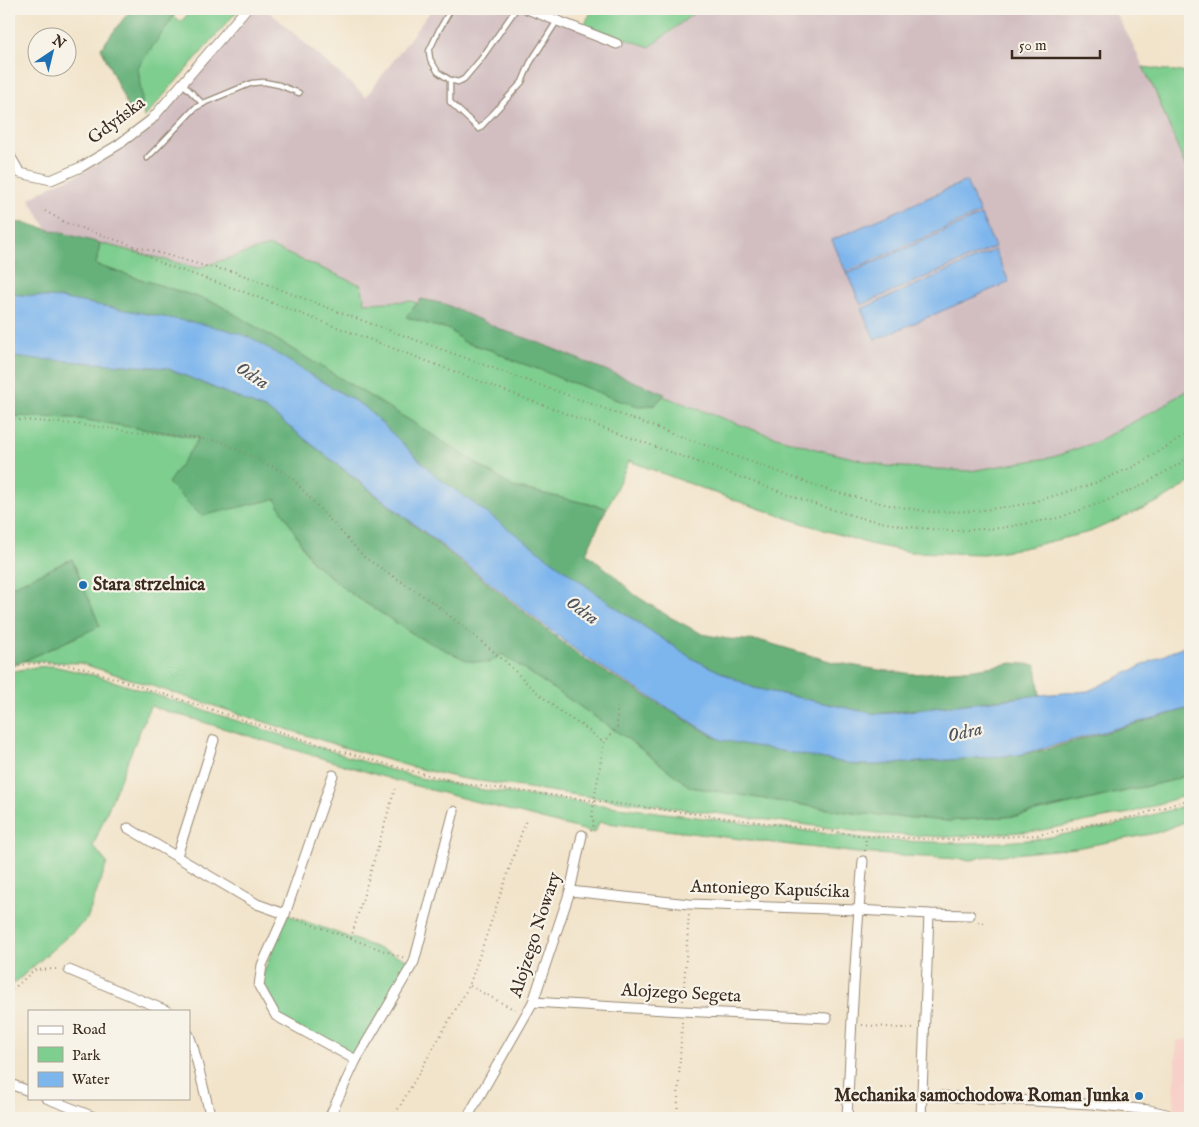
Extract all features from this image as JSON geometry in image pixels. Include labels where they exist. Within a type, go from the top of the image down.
[{"type":"street","name":"Gdyńska","points":[[9,154],[20,173],[51,180],[81,167],[118,145],[151,120],[246,9]]},
{"type":"street","points":[[527,9],[617,44]]},
{"type":"street","points":[[177,856],[214,740]]},
{"type":"street","points":[[333,775],[285,914],[262,965],[258,986],[276,1016],[356,1060]]},
{"type":"street","points":[[329,1118],[356,1060],[414,962],[454,811]]},
{"type":"street","points":[[128,828],[257,904],[285,914]]},
{"type":"street","name":"Alojzego Nowary","points":[[466,1118],[533,1002],[570,891],[582,836]]},
{"type":"street","points":[[847,1118],[858,910],[864,857]]},
{"type":"street","name":"Antoniego Kapuścika","points":[[570,891],[690,904],[858,910],[929,914],[973,919]]},
{"type":"street","points":[[921,1118],[929,914]]},
{"type":"street","points":[[69,970],[165,1010]]},
{"type":"street","name":"Alojzego Segeta","points":[[533,1002],[827,1018]]},
{"type":"street","points":[[190,1039],[211,1118]]},
{"type":"street","points":[[10,1084],[28,1091]]},
{"type":"street","points":[[922,1095],[1091,1104],[1149,1110],[1166,1114],[1171,1118]]},
{"type":"street","points":[[51,1100],[97,1118]]},
{"type":"lane","points":[[451,9],[429,51],[430,59],[438,72],[450,80],[458,82],[481,59],[516,9]]},
{"type":"lane","points":[[450,80],[450,102],[479,129],[522,82],[530,63],[558,21]]},
{"type":"lane","points":[[147,158],[195,108],[252,83],[279,84],[299,93]]},
{"type":"lane","points":[[182,84],[203,104]]},
{"type":"path","points":[[45,211],[66,223],[131,245],[205,266],[235,272],[831,491],[893,506],[932,512],[976,511],[1026,504],[1090,485],[1133,467],[1190,431]]},
{"type":"path","points":[[131,245],[160,263],[816,505],[861,518],[902,526],[950,531],[1001,528],[1058,518],[1139,487],[1190,456]]},
{"type":"path","points":[[9,419],[74,424],[220,441],[289,475],[364,557],[434,602],[506,661],[532,688],[563,714],[587,729],[604,743]]},
{"type":"path","points":[[9,668],[48,663],[80,667],[326,747],[465,784],[866,836],[950,840],[1037,835],[1136,816],[1190,799]]},
{"type":"path","points":[[592,817],[604,743],[617,727],[618,707]]},
{"type":"path","points":[[351,938],[395,789]]},
{"type":"path","points":[[393,1118],[469,986],[526,820]]},
{"type":"path","points":[[864,857],[866,836]]},
{"type":"path","points":[[285,914],[414,962]]},
{"type":"path","points":[[973,919],[985,922]]},
{"type":"path","points":[[9,993],[34,970],[69,970]]},
{"type":"path","points":[[469,986],[525,1016]]},
{"type":"path","points":[[851,1024],[924,1030]]},
{"type":"shaded area","points":[[255,9],[266,9],[366,97],[432,9],[540,9],[650,47],[699,9],[1113,9],[1155,91],[1190,178],[1190,388],[1163,406],[1096,442],[1053,457],[970,471],[886,466],[812,448],[757,431],[411,301],[365,303],[269,246],[197,268],[47,229],[29,199],[115,154],[147,132]]},
{"type":"shaded area","points":[[1190,1039],[1190,1118],[1153,1118],[1173,1113],[1177,1041]]},
{"type":"green space","points":[[131,9],[179,9],[138,67],[143,109],[131,114],[101,48]]},
{"type":"green space","points":[[192,9],[239,9],[144,118],[138,67],[173,17],[181,22]]},
{"type":"green space","points":[[593,9],[699,9],[650,47],[584,25]]},
{"type":"green space","points":[[1143,67],[1190,73],[1190,178],[1155,91]]},
{"type":"green space","points":[[9,222],[24,223],[100,243],[96,265],[216,303],[414,423],[513,487],[607,508],[586,553],[635,595],[668,616],[702,634],[728,639],[762,641],[833,662],[914,674],[975,669],[1012,663],[1036,665],[1040,695],[875,714],[754,688],[693,659],[544,557],[435,475],[365,407],[309,374],[114,309],[59,298],[9,294]]},
{"type":"green space","points":[[100,243],[197,268],[269,246],[361,285],[365,303],[411,301],[417,303],[407,317],[449,329],[464,342],[494,351],[512,360],[617,400],[639,406],[655,405],[663,396],[757,431],[812,448],[886,466],[970,471],[1053,457],[1096,442],[1163,406],[1190,388],[1190,482],[1164,499],[1090,532],[1023,548],[984,554],[910,552],[869,544],[734,500],[629,461],[607,508],[513,487],[414,423],[216,303],[96,265]]},
{"type":"green space","points":[[421,299],[445,304],[502,330],[537,342],[665,394],[655,405],[639,406],[617,400],[512,360],[494,351],[464,342],[449,329],[406,317]]},
{"type":"green space","points":[[9,356],[167,368],[269,411],[584,659],[716,738],[858,765],[876,765],[1019,755],[1048,749],[1190,708],[1190,773],[1174,780],[1018,816],[948,821],[853,813],[690,787],[628,739],[502,654],[489,663],[468,661],[420,638],[353,595],[312,562],[275,499],[201,516],[168,483],[199,438],[74,418],[9,416]]},
{"type":"green space","points":[[9,416],[74,418],[199,438],[169,483],[275,498],[312,562],[353,595],[420,638],[502,654],[628,739],[690,787],[853,813],[948,821],[1018,816],[1174,780],[1190,773],[1190,794],[1130,813],[1037,831],[949,837],[877,834],[459,778],[412,767],[343,747],[80,663],[23,661],[99,626],[72,559],[9,588]]},
{"type":"green space","points":[[72,559],[100,626],[9,668],[9,588]]},
{"type":"green space","points":[[53,666],[97,676],[384,768],[420,778],[484,790],[877,840],[960,843],[1039,839],[1111,826],[1190,803],[1190,820],[1156,833],[1076,848],[981,857],[973,860],[857,853],[599,822],[595,833],[397,781],[150,706],[93,846],[107,863],[87,919],[9,988],[9,672]]},
{"type":"green space","points":[[285,914],[414,962],[356,1060],[276,1016],[259,986]]},
{"type":"water","points":[[966,181],[980,213],[846,272],[832,240]]},
{"type":"water","points":[[981,215],[995,247],[861,305],[847,274]]},
{"type":"water","points":[[995,250],[1009,282],[875,340],[861,309]]},
{"type":"water","name":"Odra","points":[[9,294],[59,298],[202,324],[252,338],[365,407],[435,475],[622,612],[693,659],[754,688],[875,714],[892,713],[1088,691],[1190,643],[1190,708],[1019,755],[876,765],[858,765],[721,740],[586,658],[269,411],[167,368],[9,357]]},
{"type":"place","name":"Stara strzelnica","points":[[83,585]]},
{"type":"place","name":"Mechanika samochodowa Roman Junka","points":[[1139,1096]]}]
